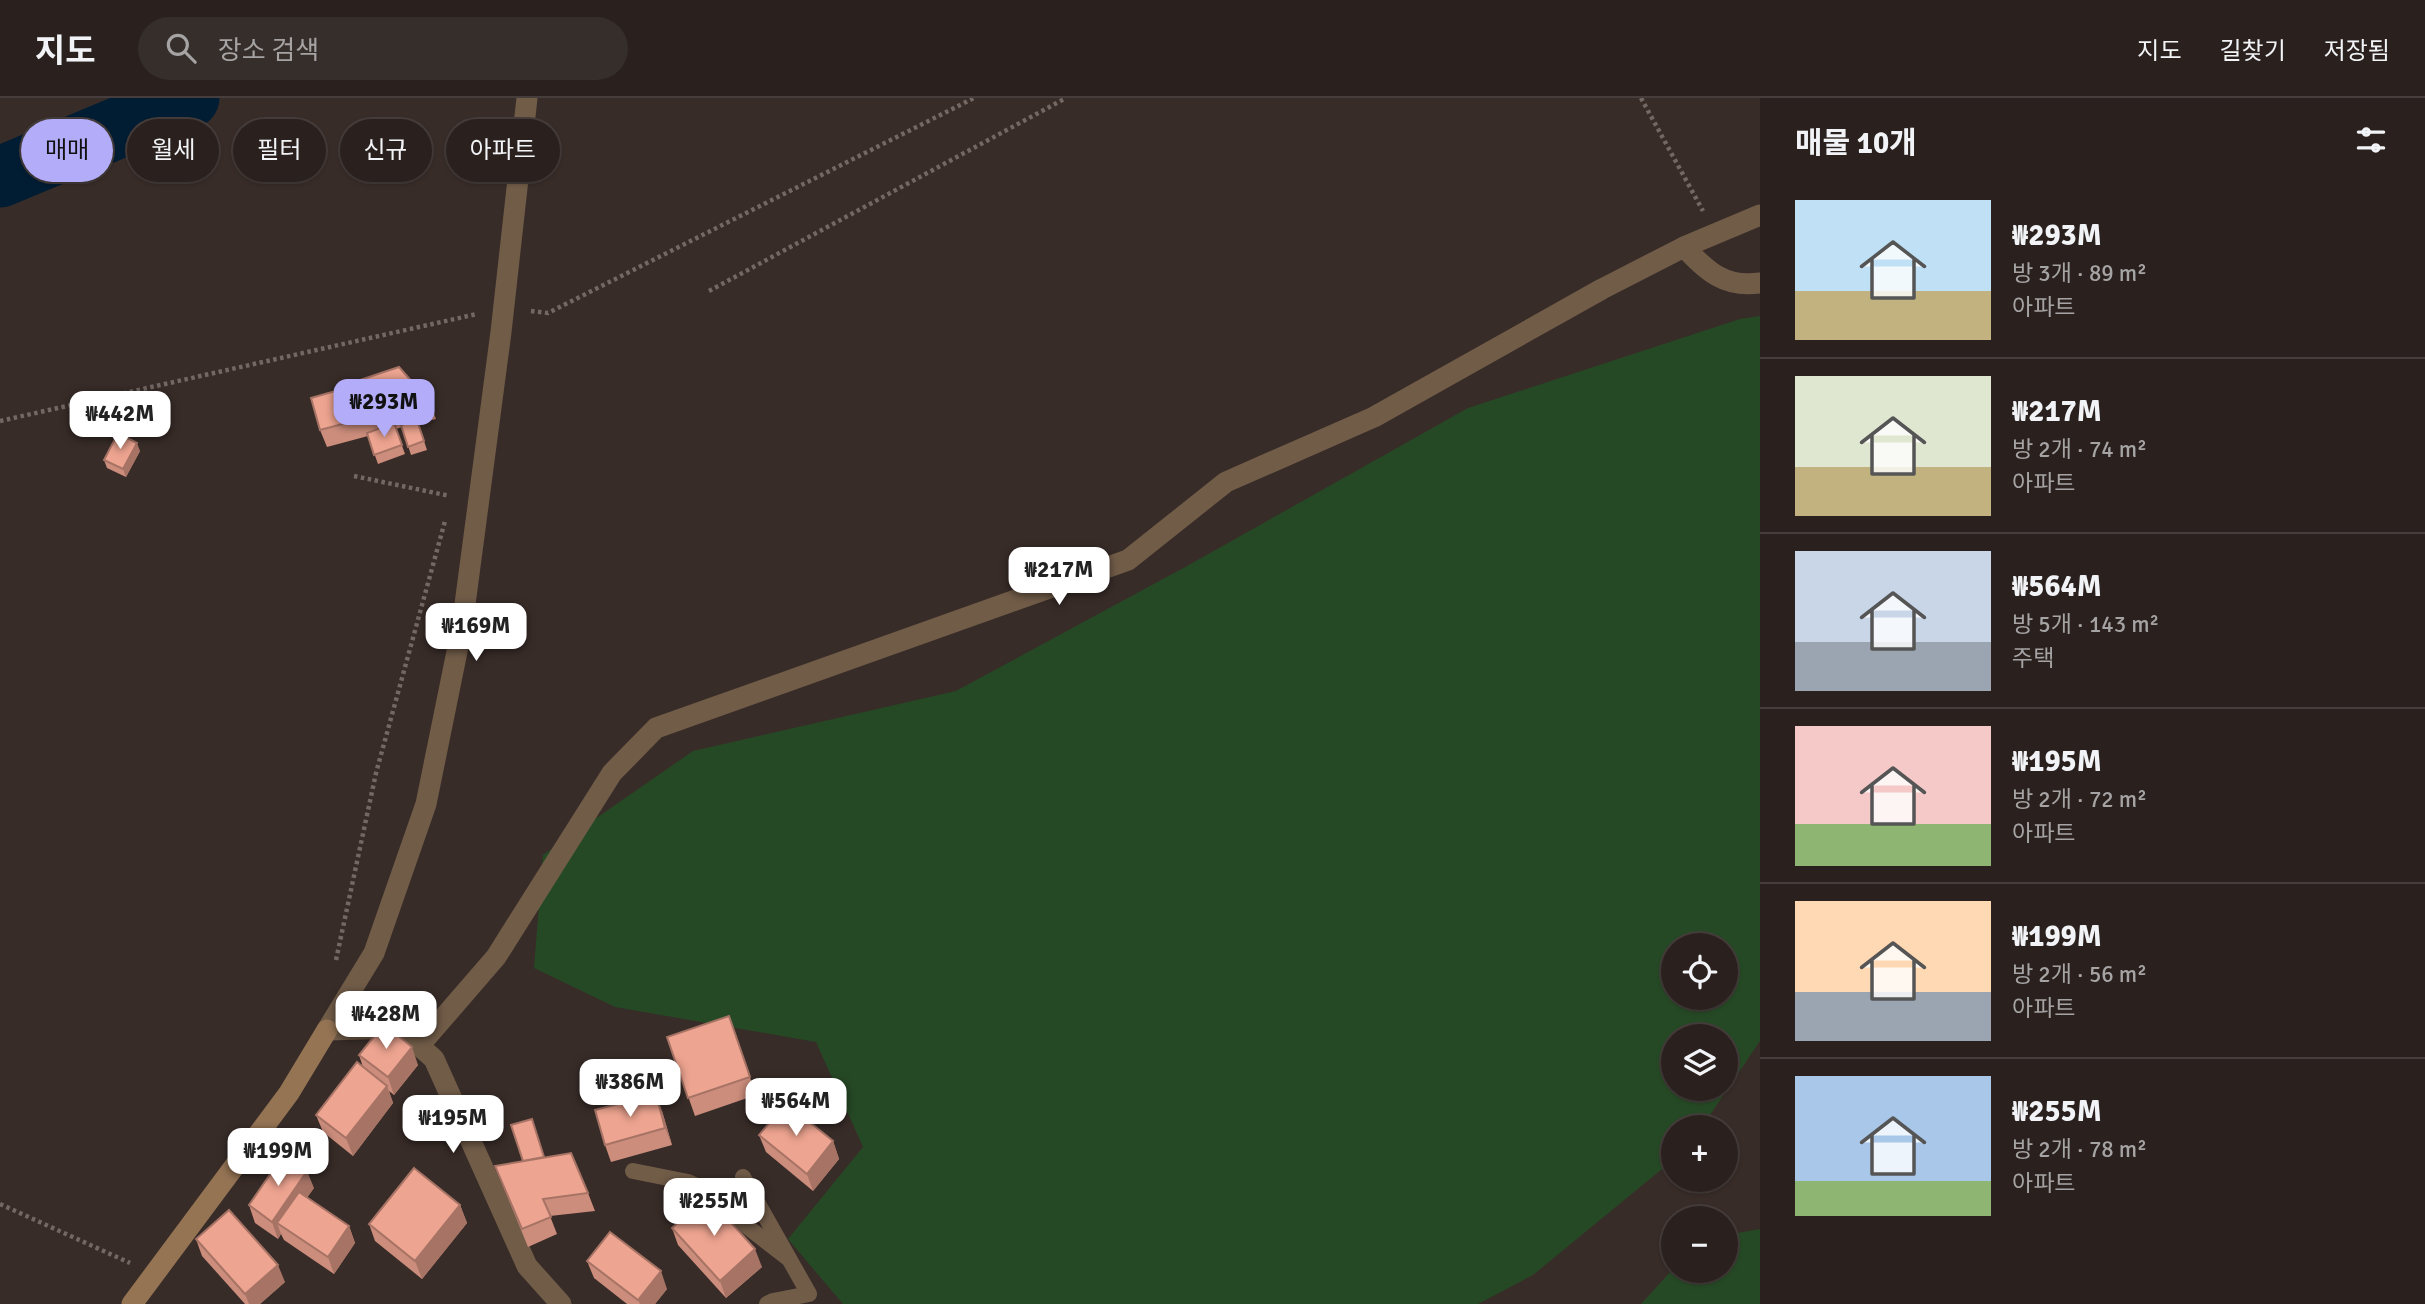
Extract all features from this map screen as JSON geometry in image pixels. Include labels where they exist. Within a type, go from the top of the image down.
[{"type":"street","points":[[132,1304],[289,1093],[374,953],[426,804],[462,627],[504,308],[527,98]]},
{"type":"street","points":[[419,1046],[496,957],[612,773],[656,728],[1128,560],[1226,482],[1374,417],[1602,289],[1684,247],[1760,215]]},
{"type":"street","points":[[1684,247],[1725,282],[1760,283]]},
{"type":"street","points":[[327,1030],[399,1028],[434,1059],[527,1266],[561,1304]]},
{"type":"lane","points":[[633,1171],[688,1182],[716,1195],[748,1228],[789,1259]]},
{"type":"lane","points":[[743,1177],[809,1294],[767,1304]]},
{"type":"path","points":[[0,421],[504,308],[548,313],[974,98]]},
{"type":"path","points":[[709,291],[1066,98]]},
{"type":"path","points":[[1641,98],[1716,233]]},
{"type":"path","points":[[354,476],[450,496]]},
{"type":"path","points":[[335,969],[376,773],[443,533],[453,484]]},
{"type":"path","points":[[0,1204],[153,1273]]},
{"type":"green space","points":[[1760,316],[1760,1041],[1738,1074],[1738,1024],[1661,1024],[1661,1101],[1720,1101],[1710,1115],[1661,1115],[1661,1170],[1533,1275],[1478,1304],[843,1304],[788,1239],[863,1147],[816,1042],[615,1007],[534,968],[543,855],[693,751],[956,691],[1187,566],[1468,408],[1740,319]]},
{"type":"green space","points":[[1760,1229],[1760,1304],[1641,1304],[1661,1282],[1738,1283],[1738,1233]]},
{"type":"building","points":[[399,367],[429,401],[320,430],[311,398],[350,387],[348,384]]},
{"type":"building","points":[[417,420],[424,441],[408,447],[401,425]]},
{"type":"building","points":[[394,423],[402,445],[374,455],[367,433]]},
{"type":"building","points":[[118,433],[137,443],[123,469],[104,460]]},
{"type":"building","points":[[729,1016],[750,1077],[688,1098],[667,1037]]},
{"type":"building","points":[[384,1024],[412,1047],[388,1077],[359,1055]]},
{"type":"building","points":[[357,1062],[387,1086],[346,1138],[316,1115]]},
{"type":"building","points":[[656,1094],[665,1128],[605,1145],[595,1110]]},
{"type":"building","points":[[786,1103],[833,1141],[807,1174],[759,1135]]},
{"type":"building","points":[[532,1119],[544,1157],[523,1161],[511,1125]]},
{"type":"building","points":[[571,1153],[588,1193],[543,1199],[551,1217],[522,1229],[495,1166]]},
{"type":"building","points":[[284,1154],[307,1171],[272,1222],[249,1205]]},
{"type":"building","points":[[414,1168],[460,1205],[415,1261],[369,1224]]},
{"type":"building","points":[[299,1192],[349,1226],[328,1257],[277,1223]]},
{"type":"building","points":[[707,1196],[755,1249],[720,1281],[672,1228]]},
{"type":"building","points":[[229,1210],[278,1265],[245,1294],[196,1239]]},
{"type":"building","points":[[610,1232],[661,1271],[638,1300],[587,1261]]},
{"type":"waterway","points":[[0,177],[189,98]]}]
